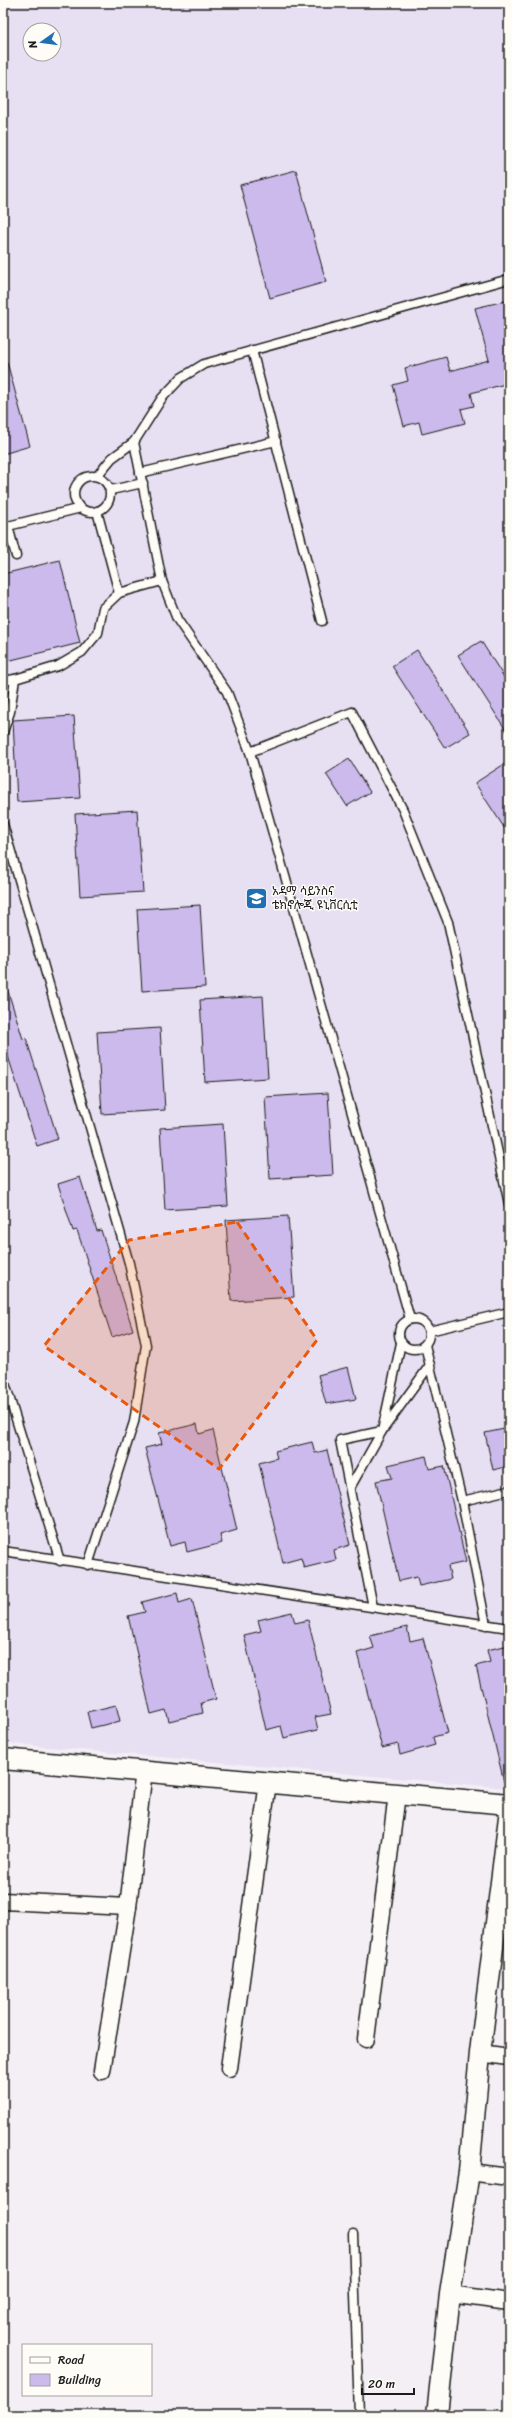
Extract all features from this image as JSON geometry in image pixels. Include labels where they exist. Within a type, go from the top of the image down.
[{"type":"street","points":[[3,1759],[144,1770],[509,1804]]},
{"type":"street","points":[[102,2071],[128,1907],[144,1770]]},
{"type":"street","points":[[229,2068],[268,1782]]},
{"type":"street","points":[[366,2039],[397,1794]]},
{"type":"street","points":[[437,2415],[450,2294],[468,2172],[480,2053],[502,1925],[509,1817]]},
{"type":"street","points":[[3,1901],[128,1907]]},
{"type":"street","points":[[480,2053],[509,2057]]},
{"type":"street","points":[[468,2172],[509,2177]]},
{"type":"street","points":[[450,2294],[509,2302]]},
{"type":"lane","points":[[96,476],[112,458],[134,442],[162,398],[181,378],[204,364],[509,278]]},
{"type":"lane","points":[[252,350],[322,621]]},
{"type":"lane","points":[[140,473],[276,441]]},
{"type":"lane","points":[[134,442],[162,581],[177,619],[227,692],[250,752],[410,1319]]},
{"type":"lane","points":[[90,475],[96,476],[108,484],[111,490],[108,504],[97,511],[88,512],[81,508],[74,496],[78,483],[90,475]]},
{"type":"lane","points":[[111,490],[142,483]]},
{"type":"lane","points":[[16,556],[8,526],[81,508]]},
{"type":"lane","points":[[97,511],[119,592]]},
{"type":"lane","points":[[3,681],[15,679],[58,666],[82,652],[98,633],[103,608],[119,592],[162,581]]},
{"type":"lane","points":[[3,732],[10,712],[15,679]]},
{"type":"lane","points":[[250,752],[352,712],[403,810],[448,922],[509,1204]]},
{"type":"lane","points":[[3,824],[129,1263],[146,1345],[134,1422],[88,1565]]},
{"type":"lane","points":[[429,1331],[509,1312]]},
{"type":"lane","points":[[410,1319],[422,1321],[429,1331],[429,1337],[425,1344],[417,1350],[411,1350],[401,1343],[398,1338],[400,1326],[410,1319]]},
{"type":"lane","points":[[382,1431],[401,1343]]},
{"type":"lane","points":[[425,1344],[462,1501],[486,1625]]},
{"type":"lane","points":[[351,1486],[382,1431],[430,1365]]},
{"type":"lane","points":[[3,1377],[60,1561]]},
{"type":"lane","points":[[373,1607],[351,1486],[340,1440],[382,1431]]},
{"type":"lane","points":[[462,1501],[509,1490]]},
{"type":"lane","points":[[3,1551],[60,1561],[509,1628]]},
{"type":"lane","points":[[353,2234],[359,2415]]},
{"type":"highlighted area","points":[[237,1222],[317,1340],[219,1469],[44,1346],[129,1240]]},
{"type":"shaded area","name":"አዳማ ሳይንስና ቴክኖሎጂ ዩኒቨርሲቲ","points":[[3,3],[509,3],[509,1788],[3,1743]]},
{"type":"building","points":[[296,170],[326,282],[270,298],[240,185]]},
{"type":"building","points":[[509,300],[509,383],[471,393],[474,406],[461,409],[465,423],[422,434],[419,422],[404,426],[393,385],[408,381],[405,368],[446,357],[450,371],[489,360],[475,308]]},
{"type":"building","points":[[7,362],[30,446],[3,454],[3,363]]},
{"type":"building","points":[[60,560],[80,643],[3,662],[3,574]]},
{"type":"building","points":[[481,641],[509,685],[509,735],[458,655]]},
{"type":"building","points":[[417,650],[470,733],[445,748],[392,666]]},
{"type":"building","points":[[74,716],[80,798],[17,802],[13,720]]},
{"type":"building","points":[[349,759],[370,792],[347,806],[326,774]]},
{"type":"building","points":[[509,761],[509,835],[475,783]]},
{"type":"building","points":[[137,810],[143,892],[80,896],[75,814]]},
{"type":"building","points":[[200,905],[205,987],[142,991],[137,909]]},
{"type":"building","points":[[6,985],[23,1039],[26,1038],[58,1139],[37,1146],[3,1041],[3,986]]},
{"type":"building","points":[[263,996],[268,1078],[205,1082],[200,1000]]},
{"type":"building","points":[[160,1028],[165,1110],[102,1114],[97,1032]]},
{"type":"building","points":[[328,1093],[333,1175],[270,1179],[265,1097]]},
{"type":"building","points":[[223,1124],[228,1206],[165,1210],[160,1128]]},
{"type":"building","points":[[80,1177],[97,1231],[101,1230],[133,1330],[112,1337],[77,1230],[73,1231],[58,1184]]},
{"type":"building","points":[[288,1216],[294,1297],[231,1301],[226,1220]]},
{"type":"building","points":[[348,1367],[356,1399],[326,1404],[318,1375]]},
{"type":"building","points":[[197,1424],[199,1434],[213,1430],[237,1530],[220,1535],[222,1543],[187,1552],[185,1542],[170,1546],[145,1448],[162,1444],[159,1433]]},
{"type":"building","points":[[509,1428],[509,1466],[493,1470],[485,1433]]},
{"type":"building","points":[[312,1442],[315,1453],[327,1450],[350,1545],[334,1550],[336,1560],[304,1568],[301,1558],[283,1563],[259,1463],[277,1458],[275,1451]]},
{"type":"building","points":[[426,1456],[429,1469],[444,1466],[466,1562],[448,1566],[451,1579],[419,1586],[417,1577],[399,1581],[376,1481],[392,1478],[388,1465]]},
{"type":"building","points":[[177,1593],[179,1603],[192,1599],[216,1699],[201,1703],[203,1713],[169,1721],[166,1710],[151,1714],[128,1616],[145,1612],[142,1602]]},
{"type":"building","points":[[292,1612],[295,1623],[308,1620],[331,1714],[315,1717],[318,1730],[284,1738],[281,1726],[266,1730],[244,1635],[261,1631],[258,1620]]},
{"type":"building","points":[[407,1627],[410,1641],[423,1638],[448,1733],[433,1737],[435,1745],[400,1755],[398,1744],[382,1748],[357,1653],[374,1648],[370,1636]]},
{"type":"building","points":[[509,1645],[509,1781],[504,1782],[476,1666],[490,1662],[487,1650]]},
{"type":"building","points":[[116,1705],[120,1721],[91,1728],[87,1712]]},
{"type":"place","name":"አዳማ ሳይንስና ቴክኖሎጂ ዩኒቨርሲቲ","points":[[256,898]]}]
